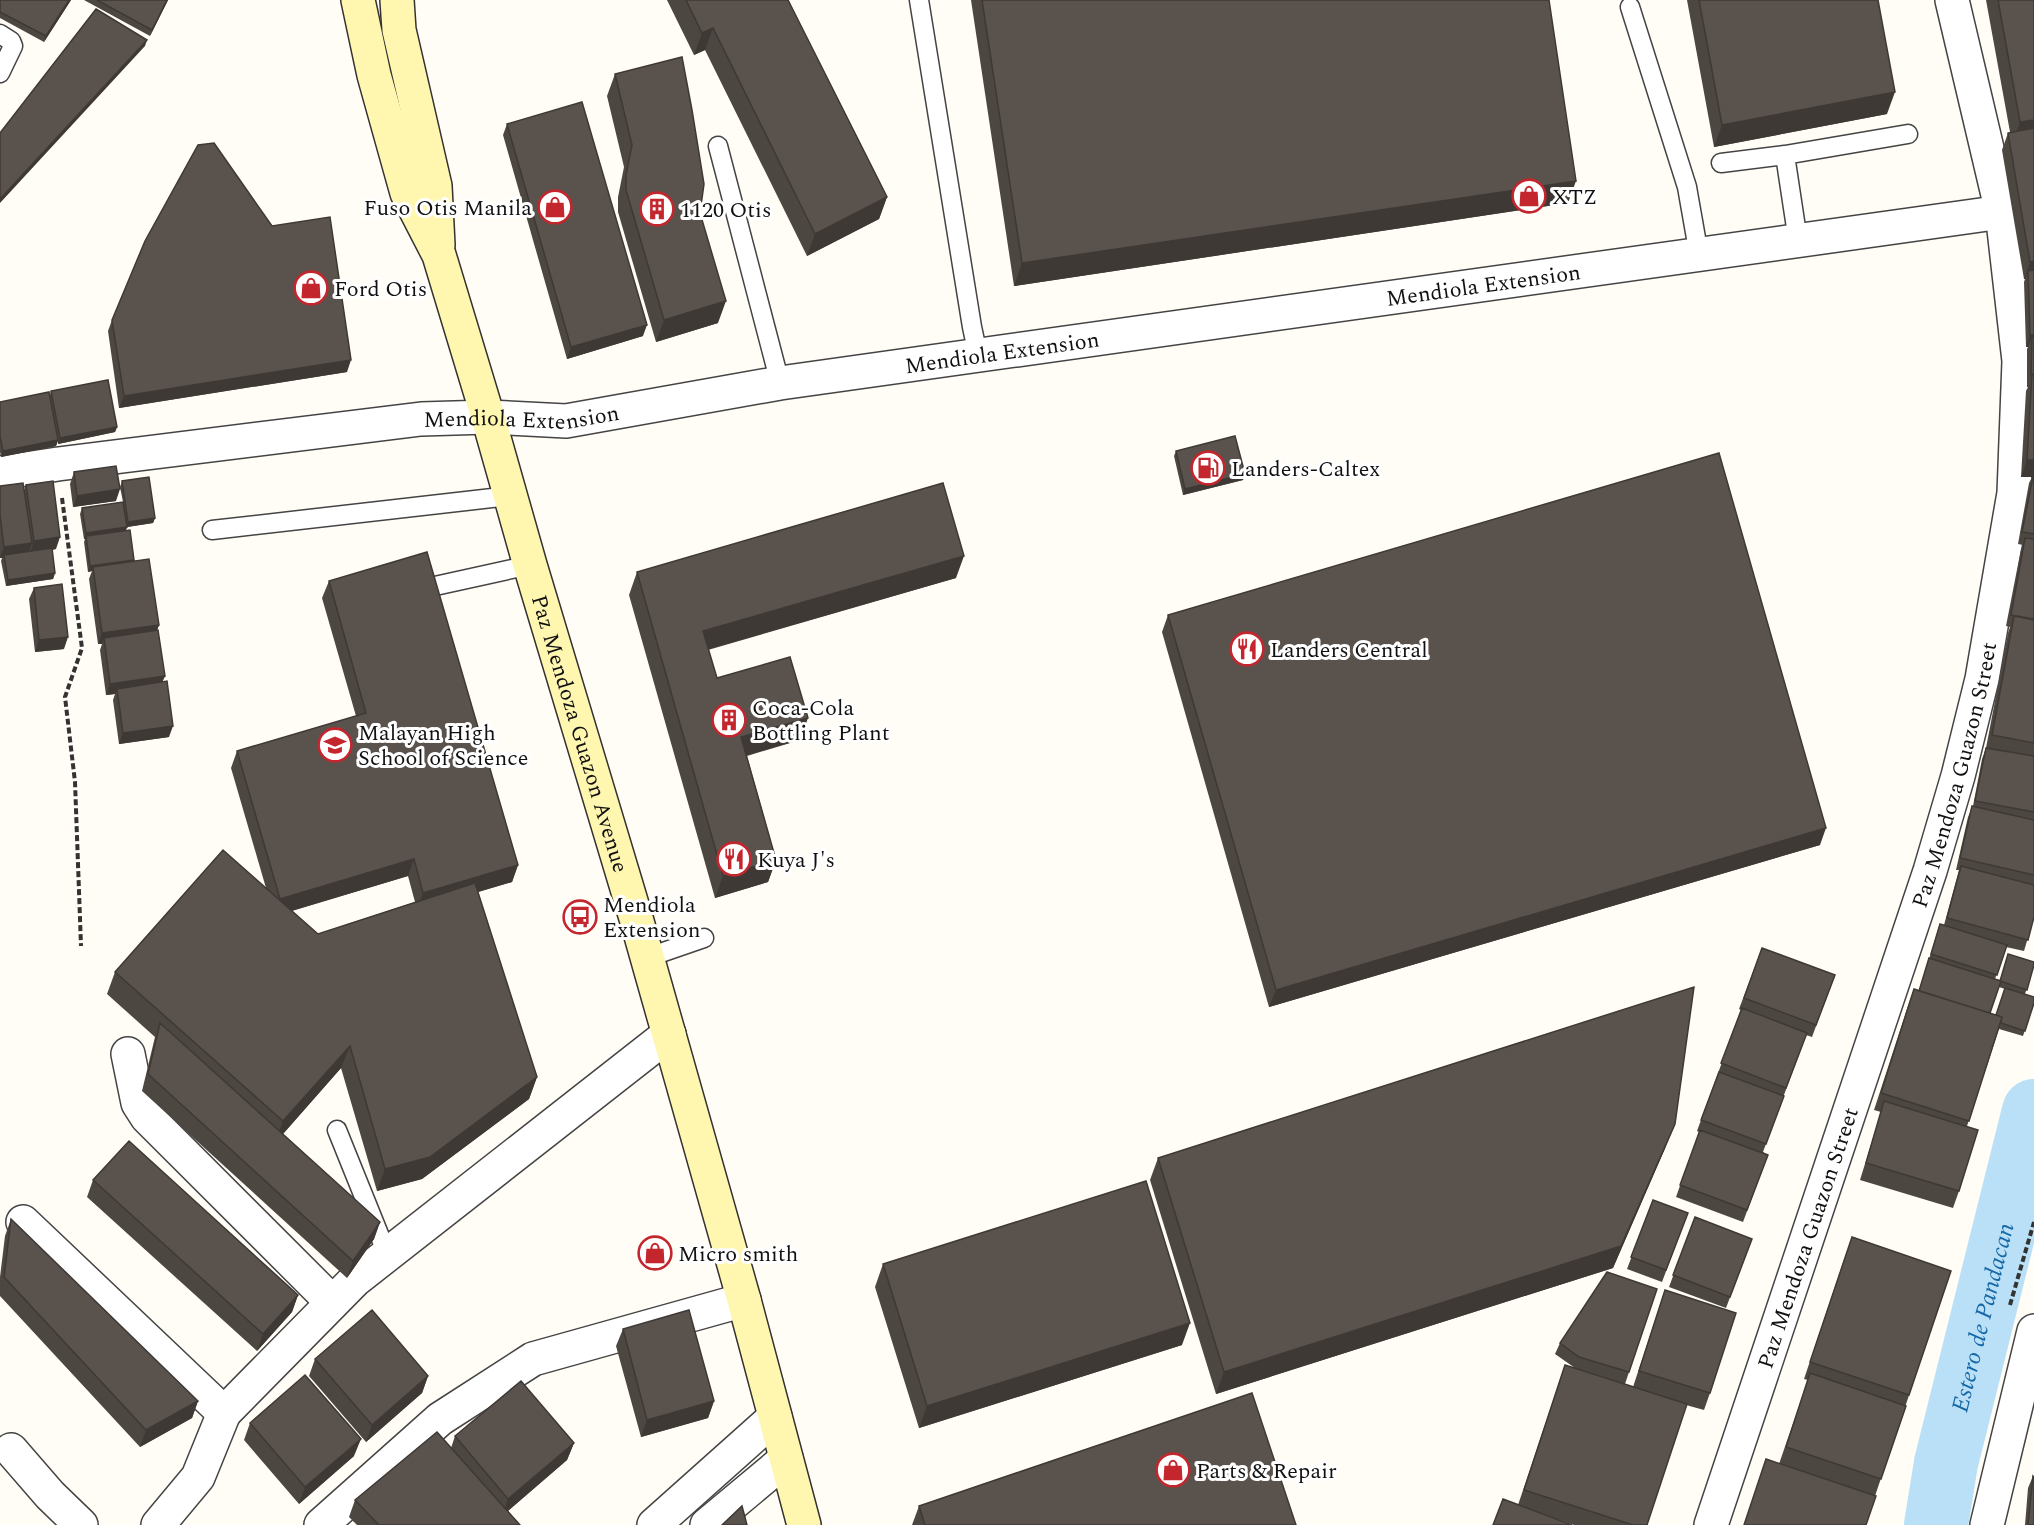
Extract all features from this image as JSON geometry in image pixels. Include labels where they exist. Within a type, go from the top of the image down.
[{"type":"main road","name":"Paz Mendoza Guazon Avenue","points":[[357,0],[374,75],[407,193],[439,255],[669,1034],[804,1525]]},
{"type":"main road","name":"Paz Mendoza Guazon Avenue","points":[[397,0],[399,30],[435,186],[439,255]]},
{"type":"street","name":"Paz Mendoza Guazon Street","points":[[1711,1525],[1930,871],[1958,776],[1982,679],[2014,493],[2019,361],[2002,212],[1952,0]]},
{"type":"street","name":"Mendiola Extension","points":[[0,473],[421,418],[488,417],[566,421],[780,383],[2002,212]]},
{"type":"street","points":[[158,1525],[198,1477],[224,1413],[332,1302],[387,1254],[669,1034]]},
{"type":"street","points":[[128,1054],[138,1103],[147,1117],[332,1302]]},
{"type":"street","points":[[23,1222],[224,1413]]},
{"type":"street","points":[[321,1525],[440,1419],[533,1359],[744,1300]]},
{"type":"street","points":[[1987,1525],[2034,1331]]},
{"type":"street","points":[[654,1525],[775,1417]]},
{"type":"street","points":[[11,1450],[48,1510],[81,1525]]},
{"type":"street","points":[[707,1525],[786,1459]]},
{"type":"lane","points":[[919,0],[978,355]]},
{"type":"lane","points":[[1630,7],[1687,187],[1699,255]]},
{"type":"lane","points":[[0,34],[11,41],[13,46],[0,73]]},
{"type":"lane","points":[[1721,163],[1785,155],[1908,134]]},
{"type":"lane","points":[[718,146],[780,383]]},
{"type":"lane","points":[[1785,155],[1798,241]]},
{"type":"lane","points":[[212,530],[510,495]]},
{"type":"lane","points":[[435,586],[530,565]]},
{"type":"lane","points":[[646,958],[704,938]]},
{"type":"lane","points":[[337,1130],[387,1254]]},
{"type":"path","points":[[58,464],[82,648],[65,697],[75,782],[81,946]]},
{"type":"building","points":[[0,0],[69,0],[46,36],[0,12]]},
{"type":"building","points":[[97,0],[167,0],[152,30]]},
{"type":"building","points":[[686,0],[788,0],[887,197],[815,234],[713,28],[702,33]]},
{"type":"building","points":[[982,0],[1549,0],[1576,181],[1022,263]]},
{"type":"building","points":[[1699,0],[1878,0],[1895,92],[1722,125]]},
{"type":"building","points":[[1998,0],[2034,0],[2034,120],[2020,122]]},
{"type":"building","points":[[96,9],[147,40],[0,199],[0,133]]},
{"type":"building","name":"1120 Otis","points":[[682,57],[704,184],[700,213],[726,301],[664,320],[626,190],[626,175],[632,145],[615,74]]},
{"type":"building","points":[[582,102],[647,325],[571,347],[507,124]]},
{"type":"building","points":[[2034,128],[2034,261],[2030,262],[2008,133]]},
{"type":"building","points":[[214,143],[272,226],[330,217],[351,360],[124,396],[112,320],[145,241],[198,145]]},
{"type":"building","points":[[2034,270],[2034,335],[2030,335],[2028,271]]},
{"type":"building","points":[[2032,337],[2034,337],[2034,374],[2031,375]]},
{"type":"building","points":[[2032,374],[2034,374],[2034,460],[2027,460]]},
{"type":"building","points":[[108,380],[117,427],[60,438],[51,391]]},
{"type":"building","points":[[49,392],[58,440],[3,451],[0,436],[0,402]]},
{"type":"building","name":"Landers-Caltex","points":[[1235,436],[1245,474],[1185,489],[1176,451]]},
{"type":"building","points":[[1719,453],[1826,828],[1276,990],[1168,615]]},
{"type":"building","points":[[116,466],[120,489],[77,496],[74,472]]},
{"type":"building","points":[[2034,472],[2034,534],[2022,532]]},
{"type":"building","points":[[149,477],[155,518],[128,522],[122,481]]},
{"type":"building","points":[[53,481],[60,537],[34,541],[26,485]]},
{"type":"building","points":[[23,483],[32,543],[4,547],[0,515],[0,486]]},
{"type":"building","name":"Coca-Cola Bottling Plant","points":[[943,483],[964,556],[703,631],[717,678],[790,657],[808,718],[741,737],[776,860],[723,876],[637,572]]},
{"type":"building","points":[[123,502],[127,527],[86,533],[82,508]]},
{"type":"building","points":[[130,530],[134,560],[90,566],[86,536]]},
{"type":"building","points":[[2025,538],[2034,539],[2034,619],[2011,615]]},
{"type":"building","points":[[52,548],[55,573],[8,580],[4,555]]},
{"type":"building","points":[[427,552],[518,865],[423,893],[414,859],[280,899],[237,751],[366,713],[329,581]]},
{"type":"building","points":[[149,559],[159,625],[102,633],[93,567]]},
{"type":"building","points":[[62,584],[68,637],[39,640],[34,588]]},
{"type":"building","points":[[2014,616],[2034,620],[2034,743],[1992,735]]},
{"type":"building","points":[[158,630],[165,676],[110,684],[104,638]]},
{"type":"building","points":[[167,681],[173,726],[123,733],[117,689]]},
{"type":"building","points":[[1986,748],[2034,756],[2034,812],[1975,801]]},
{"type":"building","points":[[1972,806],[2034,820],[2034,875],[1960,858]]},
{"type":"building","points":[[223,850],[318,934],[475,883],[537,1077],[430,1157],[385,1169],[350,1046],[283,1121],[115,972]]},
{"type":"building","points":[[1961,866],[2034,885],[2034,917],[2028,940],[1947,918]]},
{"type":"building","points":[[1940,924],[2007,945],[1997,975],[1931,954]]},
{"type":"building","points":[[1762,948],[1835,975],[1816,1025],[1744,998]]},
{"type":"building","points":[[2008,954],[2034,962],[2027,990],[2000,981]]},
{"type":"building","points":[[1929,958],[2001,981],[1990,1013],[1919,991]]},
{"type":"building","points":[[1694,987],[1675,1124],[1621,1246],[1224,1372],[1158,1158]]},
{"type":"building","points":[[2005,988],[2034,997],[2025,1031],[2001,1023],[2002,1017],[1996,1015]]},
{"type":"building","points":[[1914,989],[2002,1017],[1969,1121],[1881,1093]]},
{"type":"building","points":[[1742,1008],[1807,1033],[1786,1088],[1721,1063]]},
{"type":"building","points":[[160,1023],[380,1222],[353,1261],[148,1074]]},
{"type":"building","points":[[1719,1072],[1784,1096],[1766,1144],[1701,1120]]},
{"type":"building","points":[[1884,1101],[1978,1130],[1959,1191],[1866,1163]]},
{"type":"building","points":[[1700,1130],[1768,1155],[1747,1210],[1680,1185]]},
{"type":"building","points":[[129,1141],[298,1295],[263,1334],[93,1180]]},
{"type":"building","points":[[1146,1181],[1190,1323],[927,1406],[883,1264]]},
{"type":"building","points":[[1653,1200],[1688,1213],[1666,1270],[1631,1257]]},
{"type":"building","points":[[1695,1217],[1752,1239],[1730,1297],[1673,1275]]},
{"type":"building","points":[[11,1219],[198,1401],[146,1430],[4,1277]]},
{"type":"building","points":[[1852,1237],[1951,1271],[1909,1395],[1810,1362]]},
{"type":"building","points":[[1607,1272],[1657,1289],[1629,1372],[1579,1357],[1560,1343]]},
{"type":"building","points":[[1665,1290],[1736,1313],[1710,1393],[1639,1371]]},
{"type":"building","points":[[372,1310],[428,1376],[372,1425],[315,1359]]},
{"type":"building","points":[[689,1310],[714,1401],[647,1420],[623,1329]]},
{"type":"building","points":[[1565,1365],[1687,1404],[1647,1525],[1633,1525],[1524,1490]]},
{"type":"building","points":[[1810,1373],[1906,1406],[1881,1479],[1786,1447]]},
{"type":"building","points":[[305,1375],[361,1439],[305,1487],[250,1423]]},
{"type":"building","points":[[521,1381],[574,1443],[508,1499],[455,1436]]},
{"type":"building","name":"Parts & Repair","points":[[1252,1393],[1296,1525],[925,1525],[919,1506]]},
{"type":"building","points":[[437,1432],[520,1525],[379,1525],[355,1500]]},
{"type":"building","points":[[1766,1459],[1876,1496],[1866,1525],[1744,1525]]},
{"type":"building","points":[[2033,1476],[2034,1525],[2028,1525]]},
{"type":"building","points":[[1503,1499],[1572,1525],[1493,1525]]},
{"type":"building","points":[[742,1506],[747,1525],[722,1525]]},
{"type":"waterway","name":"Estero de Pandacan","points":[[1936,1525],[1946,1463],[2034,1111]]},
{"type":"place","name":"XTZ","points":[[1529,196]]},
{"type":"place","name":"Fuso Otis Manila","points":[[555,207]]},
{"type":"place","name":"1120 Otis","points":[[657,209]]},
{"type":"place","name":"Ford Otis","points":[[311,288]]},
{"type":"place","name":"Landers-Caltex","points":[[1208,468]]},
{"type":"place","name":"Landers Central","points":[[1247,649]]},
{"type":"place","name":"Coca-Cola Bottling Plant","points":[[729,720]]},
{"type":"place","name":"Malayan High School of Science","points":[[335,745]]},
{"type":"place","name":"Kuya J's","points":[[734,859]]},
{"type":"place","name":"Mendiola Extension","points":[[580,917]]},
{"type":"place","name":"Micro smith","points":[[655,1253]]},
{"type":"place","name":"Parts & Repair","points":[[1173,1470]]}]
